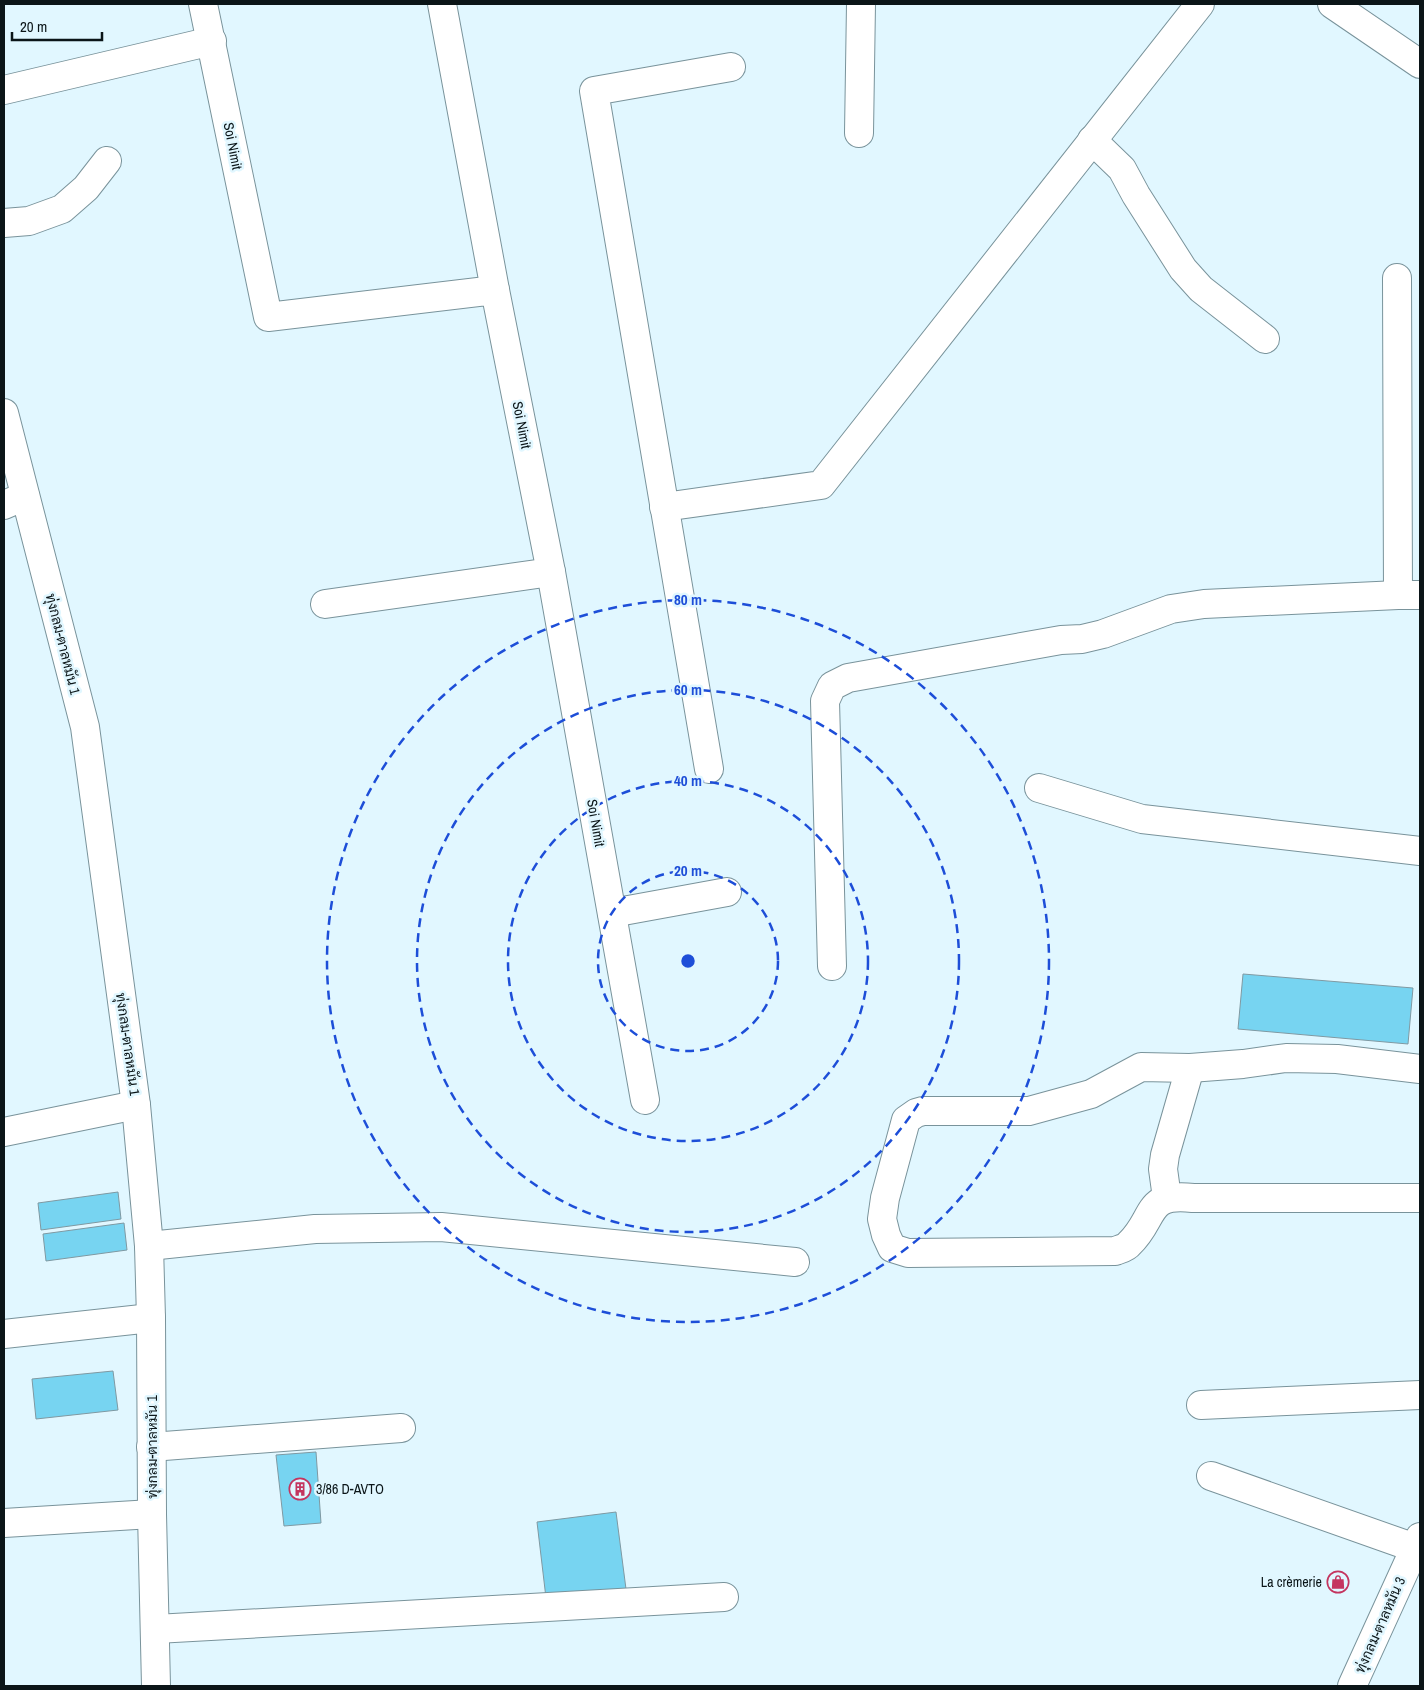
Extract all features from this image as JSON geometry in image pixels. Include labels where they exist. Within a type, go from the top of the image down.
[{"type":"street","name":"Soi Nimit","points":[[203,4],[268,317],[495,290],[551,572],[645,1100]]},
{"type":"street","points":[[442,4],[495,290]]},
{"type":"street","points":[[859,133],[861,4]]},
{"type":"street","points":[[664,507],[821,485],[1200,4]]},
{"type":"street","points":[[1332,4],[1420,64]]},
{"type":"street","points":[[4,90],[212,40]]},
{"type":"street","points":[[709,769],[594,91],[731,67]]},
{"type":"street","points":[[1092,140],[1122,169],[1136,195],[1183,269],[1201,290],[1265,340]]},
{"type":"street","points":[[4,224],[29,222],[62,209],[86,188],[106,161]]},
{"type":"street","points":[[832,966],[825,701],[832,686],[848,678],[1061,640],[1082,639],[1120,628],[1153,615],[1204,604],[1409,595],[1397,278]]},
{"type":"street","name":"ทุ่งกลม-ตาลหมัน 1","points":[[4,413],[15,501],[85,728],[136,1105],[148,1246],[151,1318],[151,1447],[156,1686]]},
{"type":"street","points":[[325,604],[551,572]]},
{"type":"street","points":[[1039,788],[1142,819],[1420,851]]},
{"type":"street","points":[[612,913],[727,892]]},
{"type":"street","points":[[1420,1068],[1337,1058],[1286,1058],[1243,1064],[1190,1068],[1141,1067],[1091,1094],[1029,1111],[932,1111],[916,1113],[906,1120],[885,1198],[882,1219],[892,1248],[908,1253],[1115,1251],[1128,1246],[1154,1206],[1167,1198],[1179,1196],[1193,1198],[1420,1198]]},
{"type":"street","points":[[1167,1198],[1163,1169],[1165,1155],[1190,1068]]},
{"type":"street","points":[[4,1132],[136,1105]]},
{"type":"street","points":[[148,1246],[315,1228],[441,1227],[795,1262]]},
{"type":"street","points":[[4,1334],[151,1318]]},
{"type":"street","points":[[1201,1405],[1420,1395]]},
{"type":"street","points":[[151,1447],[401,1428]]},
{"type":"street","points":[[1211,1476],[1417,1543]]},
{"type":"street","points":[[4,1523],[152,1514]]},
{"type":"street","name":"ทุ่งกลม-ตาลหมัน 3","points":[[1352,1686],[1417,1543]]},
{"type":"street","points":[[156,1629],[724,1597]]},
{"type":"building","points":[[1243,974],[1413,988],[1408,1044],[1238,1029]]},
{"type":"building","points":[[118,1192],[121,1219],[41,1230],[38,1203]]},
{"type":"building","points":[[124,1223],[127,1250],[46,1261],[43,1234]]},
{"type":"building","points":[[113,1371],[118,1410],[36,1419],[32,1379]]},
{"type":"building","name":"3/86 D-AVTO","points":[[316,1452],[321,1523],[284,1526],[276,1455]]},
{"type":"building","points":[[616,1512],[626,1589],[546,1598],[537,1522]]},
{"type":"place","name":"3/86 D-AVTO","points":[[300,1489]]},
{"type":"place","name":"La crèmerie","points":[[1338,1582]]}]
